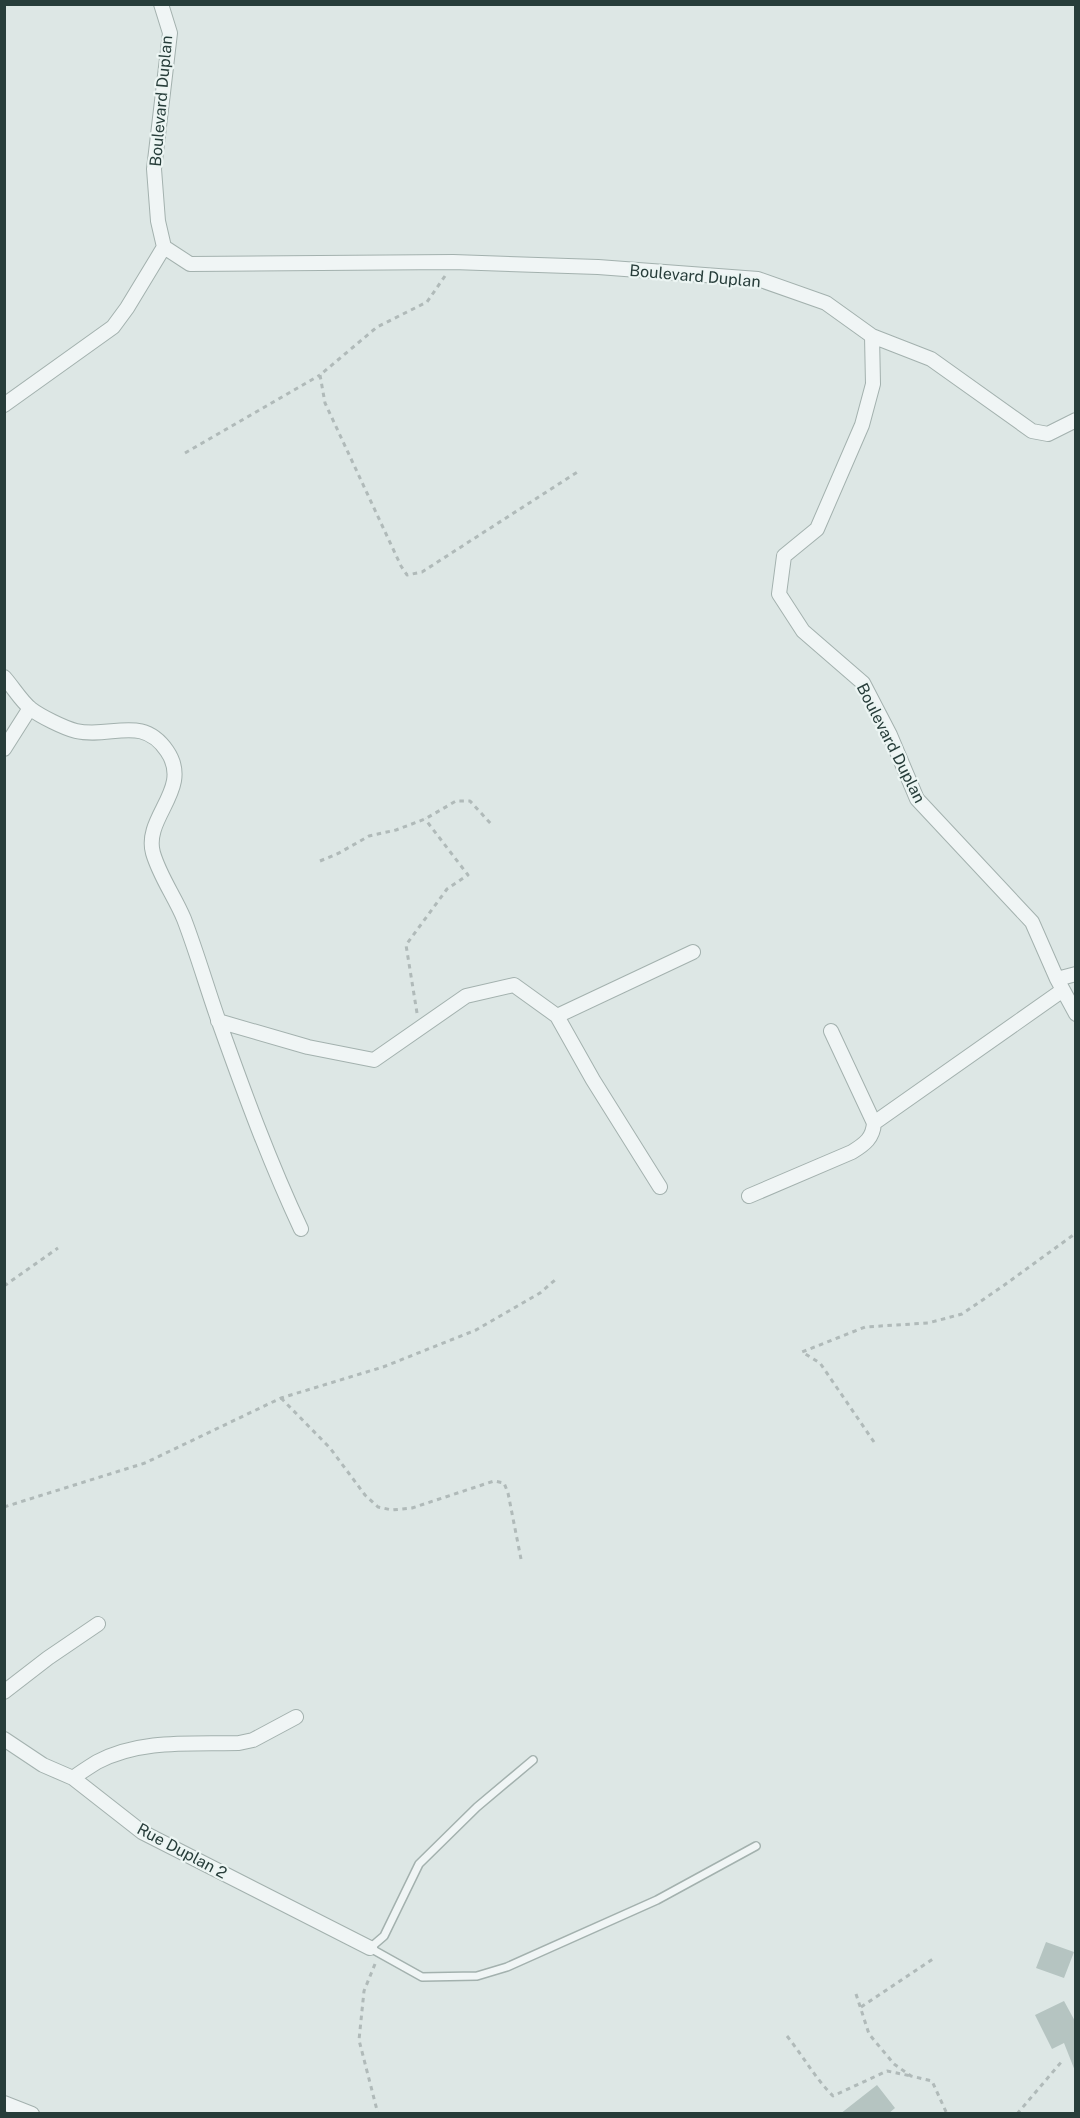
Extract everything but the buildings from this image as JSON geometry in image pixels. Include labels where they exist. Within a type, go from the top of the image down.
[{"type":"street","name":"Boulevard Duplan","points":[[161,4],[170,33],[154,169],[158,221],[164,247],[190,264],[453,262],[598,267],[759,279],[826,303],[872,336],[873,384],[862,425],[817,529],[784,556],[779,594],[802,631],[863,683],[890,735],[916,799],[1032,922],[1060,985],[1076,1014]]},
{"type":"street","points":[[4,405],[113,327],[132,301],[164,247]]},
{"type":"street","points":[[872,336],[931,359],[1032,431],[1048,434],[1076,420]]},
{"type":"street","points":[[4,677],[30,708],[73,730],[88,733],[146,731],[159,740],[169,753],[173,766],[174,787],[154,829],[152,850],[160,872],[183,918],[271,1163],[301,1229]]},
{"type":"street","points":[[4,749],[30,708]]},
{"type":"street","points":[[557,1016],[693,952]]},
{"type":"street","points":[[874,1123],[1076,974]]},
{"type":"street","points":[[219,1021],[308,1047],[374,1060],[466,996],[514,985],[557,1016],[593,1080],[660,1187]]},
{"type":"street","points":[[749,1196],[852,1152],[869,1140],[873,1132],[874,1123],[831,1031]]},
{"type":"street","points":[[4,1692],[98,1624]]},
{"type":"street","points":[[73,1778],[97,1762],[143,1746],[239,1743],[253,1740],[296,1717]]},
{"type":"street","name":"Rue Duplan 2","points":[[4,1738],[42,1765],[73,1778],[142,1832],[374,1951]]},
{"type":"street","points":[[4,2103],[32,2114]]},
{"type":"lane","points":[[533,1760],[477,1807],[419,1864],[384,1936],[374,1951],[422,1977],[477,1976],[507,1967],[657,1900],[756,1846]]},
{"type":"path","points":[[185,453],[320,375],[377,327],[428,302],[453,262]]},
{"type":"path","points":[[320,375],[325,404],[401,566],[408,574],[423,572],[579,471]]},
{"type":"path","points":[[320,861],[369,836],[396,830],[425,819],[456,801],[470,801],[492,825]]},
{"type":"path","points":[[419,1030],[406,945],[447,889],[468,875],[425,819]]},
{"type":"path","points":[[874,1442],[820,1363],[801,1352],[865,1327],[928,1323],[962,1314],[1076,1233]]},
{"type":"path","points":[[4,1286],[57,1248]]},
{"type":"path","points":[[4,1507],[145,1463],[281,1398],[383,1367],[476,1330],[540,1293],[555,1280]]},
{"type":"path","points":[[281,1398],[330,1448],[364,1496],[378,1507],[392,1510],[412,1508],[494,1481],[504,1483],[508,1492],[521,1559]]},
{"type":"path","points":[[374,1951],[364,1991],[359,2040],[378,2114]]},
{"type":"path","points":[[861,2007],[933,1959]]},
{"type":"path","points":[[856,1994],[869,2034],[894,2064],[911,2076]]},
{"type":"path","points":[[787,2036],[807,2061],[816,2080],[833,2096],[887,2071],[932,2080],[947,2114]]},
{"type":"path","points":[[1017,2114],[1063,2060]]}]
